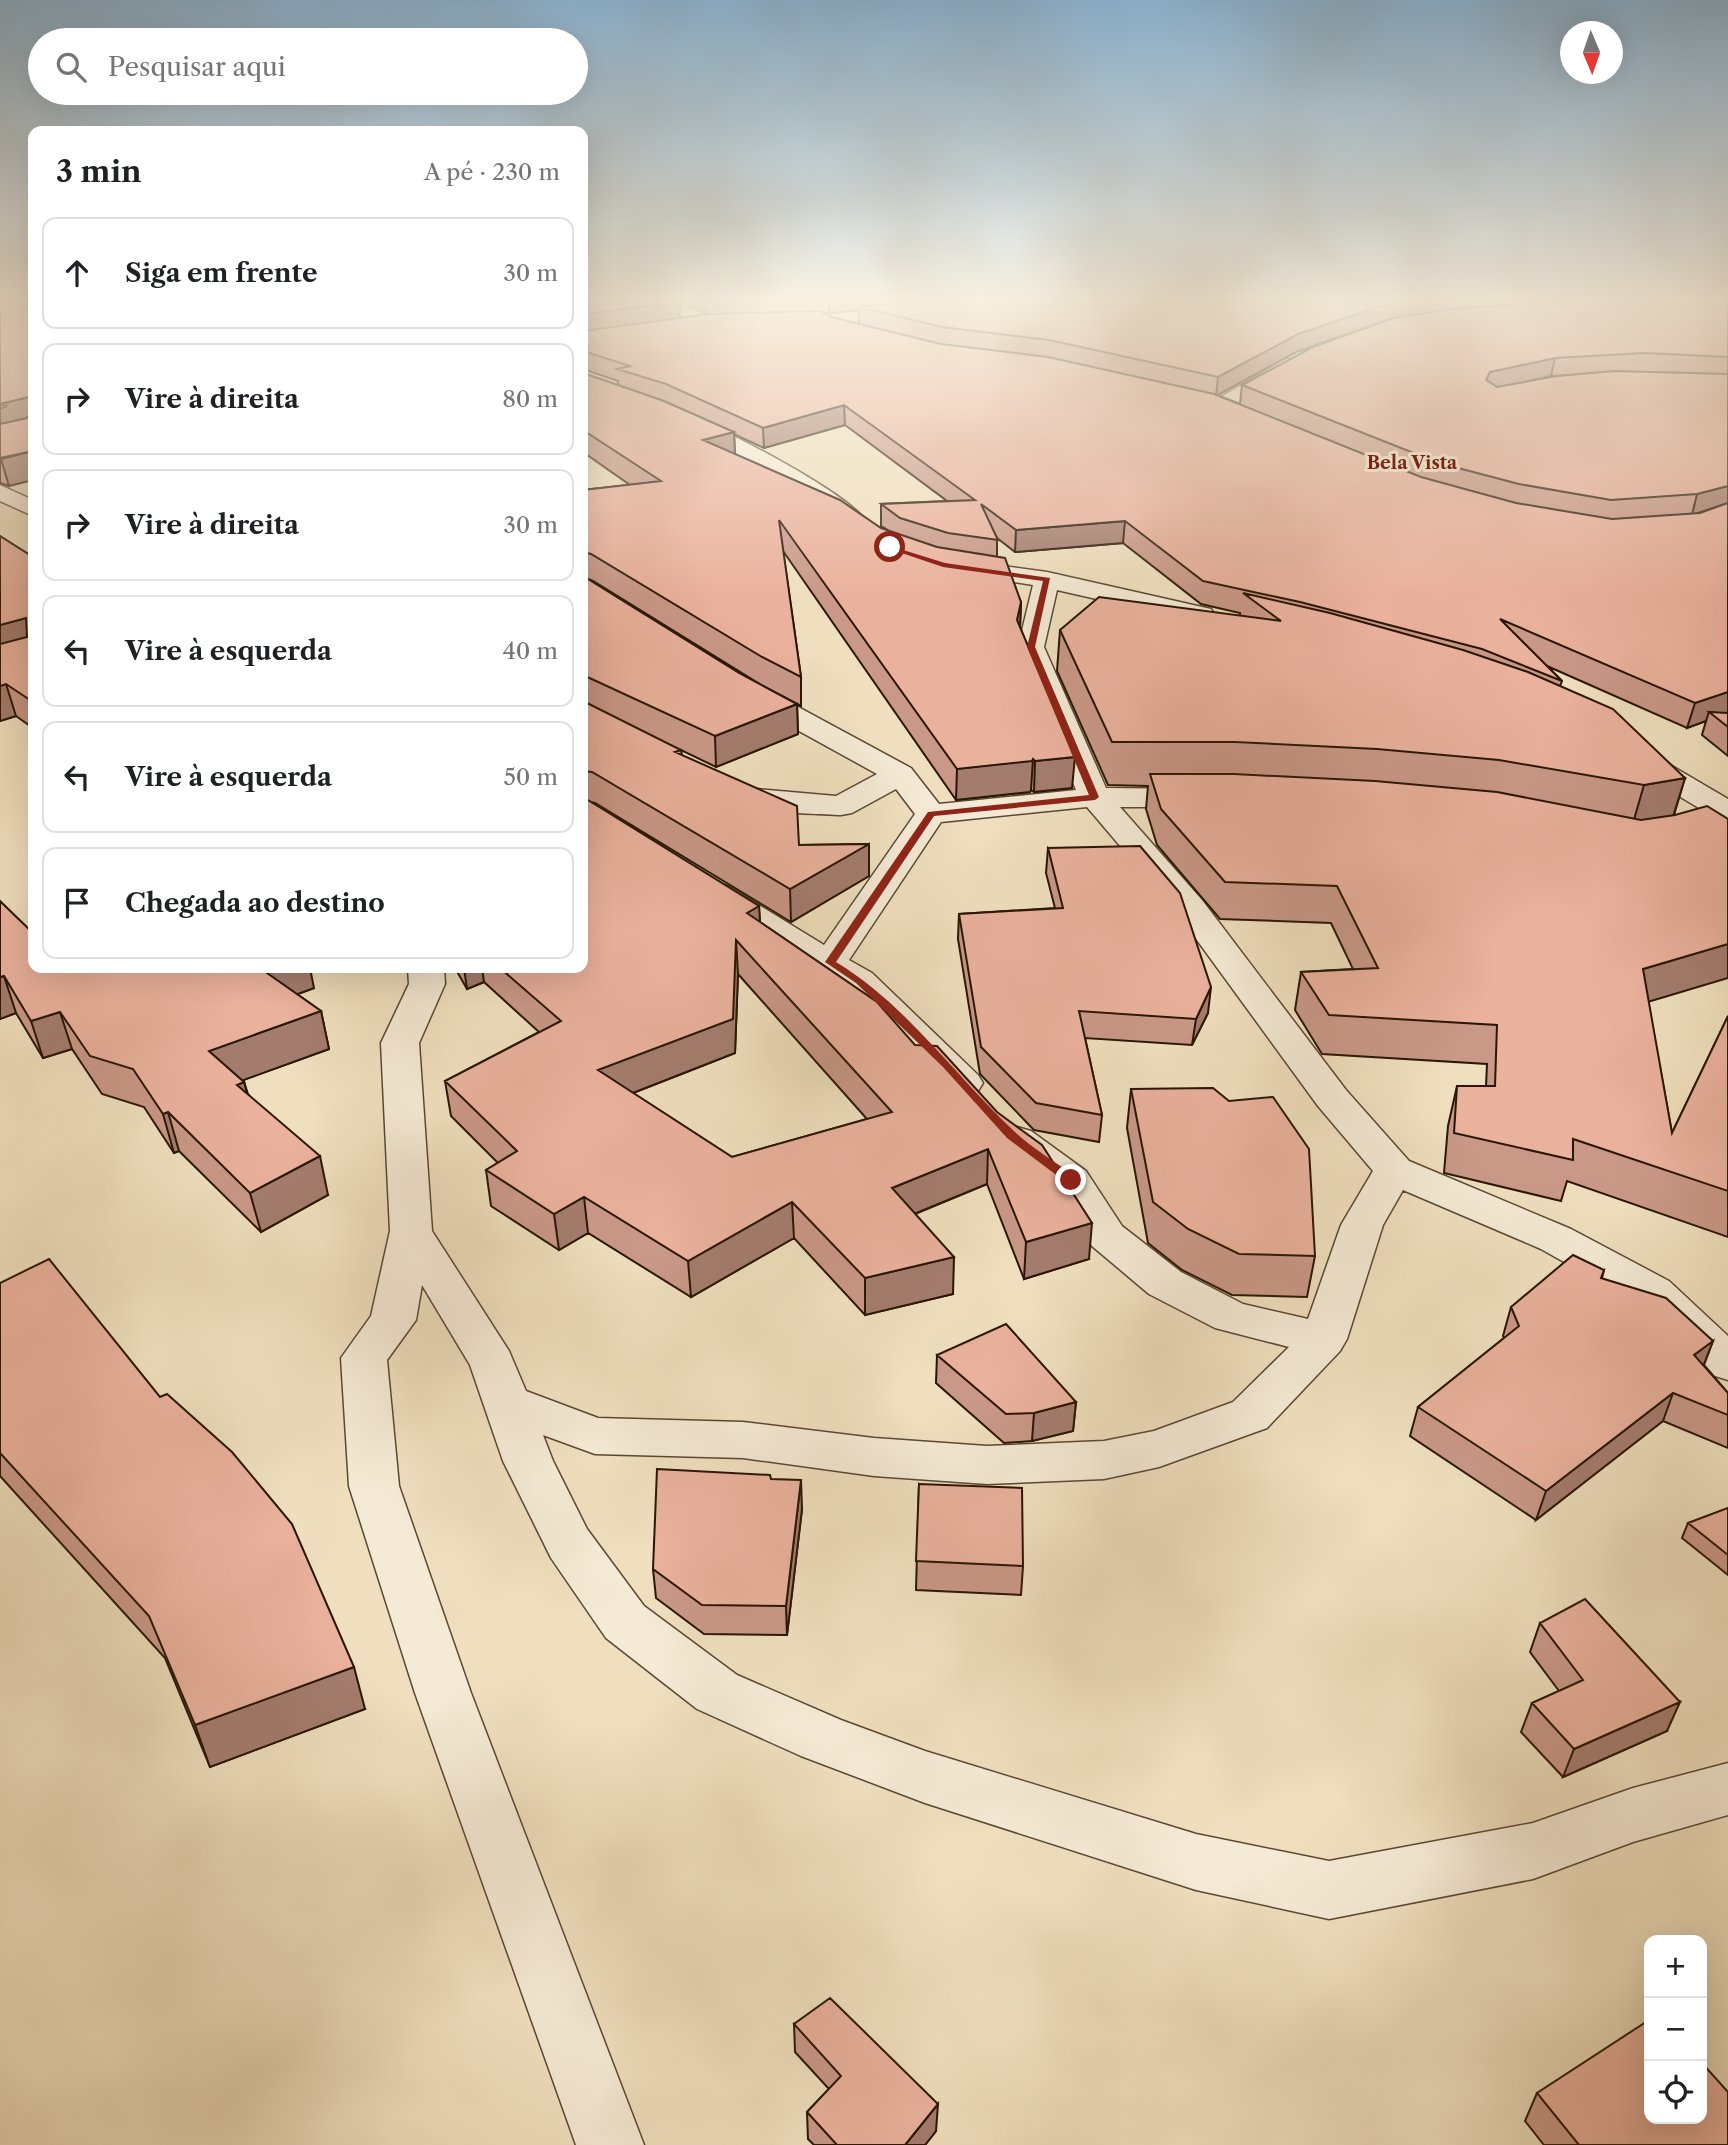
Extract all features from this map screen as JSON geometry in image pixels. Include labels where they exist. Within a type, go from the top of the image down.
[{"type":"street","points":[[1223,398],[1212,404],[1242,416]]},
{"type":"street","points":[[670,415],[737,446],[806,484],[869,531]]},
{"type":"street","points":[[0,492],[28,506]]},
{"type":"street","points":[[933,561],[1047,580],[1222,620]]},
{"type":"street","points":[[1047,580],[1031,647],[1095,797],[1189,907],[1332,1098],[1394,1170],[1556,1239],[1653,1292],[1728,1363]]},
{"type":"street","points":[[730,680],[900,774],[931,814]]},
{"type":"street","points":[[1615,745],[1719,819]]},
{"type":"street","points":[[713,780],[749,798],[841,806],[900,774]]},
{"type":"street","points":[[830,962],[931,814],[1095,797],[1229,798]]},
{"type":"street","points":[[689,877],[859,981],[947,1065],[1012,1136],[1071,1180],[1107,1236],[1165,1283],[1231,1317],[1324,1339]]},
{"type":"street","points":[[426,973],[427,984],[400,1043],[411,1231],[393,1320],[364,1358],[374,1486],[443,1693],[610,2145]]},
{"type":"street","points":[[507,1402],[595,1436],[743,1440],[874,1457],[987,1465],[1104,1460],[1159,1448],[1250,1415],[1324,1339],[1362,1226],[1394,1170]]},
{"type":"street","points":[[411,1231],[493,1363],[528,1461],[569,1543],[625,1622],[717,1692],[821,1738],[937,1781],[1196,1862],[1329,1890],[1532,1851],[1633,1815],[1728,1789]]},
{"type":"building","points":[[0,398],[24,398],[0,404]]},
{"type":"building","points":[[588,398],[656,398],[664,401],[734,432],[703,440],[840,500],[881,528],[937,547],[1005,558],[1021,602],[1017,620],[1075,757],[1033,759],[957,769],[779,520],[801,677],[762,657],[588,553],[588,489],[661,481],[588,433]]},
{"type":"building","points":[[697,398],[1224,398],[1421,477],[1516,503],[1612,519],[1700,513],[1728,503],[1728,692],[1695,703],[1500,619],[1562,681],[1482,649],[1300,602],[1203,581],[1125,521],[1016,530],[981,504],[998,540],[948,533],[900,518],[881,504],[975,500],[844,405],[763,428]]},
{"type":"building","points":[[1275,398],[1728,398],[1728,486],[1697,494],[1611,500],[1519,484],[1439,463]]},
{"type":"building","points":[[27,418],[28,452],[0,458],[0,424]]},
{"type":"building","points":[[0,536],[28,554],[28,699],[6,684],[0,686],[0,644],[27,637],[26,618],[0,625]]},
{"type":"building","points":[[588,579],[739,673],[797,704],[715,736],[588,677]]},
{"type":"building","points":[[1243,593],[1330,613],[1463,650],[1528,672],[1613,709],[1685,778],[1644,785],[1499,760],[1377,749],[1235,742],[1112,742],[1060,630],[1099,597],[1281,621]]},
{"type":"building","points":[[588,704],[681,750],[675,752],[797,806],[799,845],[869,844],[790,889],[588,772]]},
{"type":"building","points":[[1709,712],[1728,713],[1728,727]]},
{"type":"building","points":[[1150,774],[1234,774],[1375,781],[1497,792],[1641,820],[1675,815],[1707,806],[1728,819],[1728,944],[1643,969],[1672,1133],[1728,1016],[1728,1191],[1573,1139],[1573,1160],[1454,1133],[1457,1086],[1495,1086],[1497,1025],[1329,1015],[1301,972],[1378,968],[1337,886],[1225,882],[1161,809]]},
{"type":"building","points":[[588,800],[759,906],[747,913],[877,1002],[915,1045],[937,1046],[997,1112],[1042,1145],[1092,1223],[1026,1242],[988,1149],[892,1188],[954,1257],[865,1278],[792,1202],[688,1261],[584,1197],[554,1214],[486,1170],[517,1151],[445,1081],[561,1021],[506,973],[588,973]],"holes":[[[736,940],[892,1112],[732,1157],[598,1070],[733,1019]]]},
{"type":"building","points":[[1140,846],[1180,893],[1211,987],[1196,1019],[1079,1011],[1102,1115],[1036,1103],[981,1047],[959,914],[1063,908],[1048,848]]},
{"type":"building","points":[[0,901],[28,928],[28,973],[267,973],[321,1011],[209,1051],[244,1082],[237,1085],[320,1156],[250,1193],[168,1112],[163,1114],[133,1069],[90,1056],[60,1012],[31,1021],[4,976],[0,977]]},
{"type":"building","points":[[1213,1088],[1229,1101],[1273,1097],[1309,1149],[1315,1256],[1239,1254],[1188,1229],[1153,1202],[1131,1089]]},
{"type":"building","points":[[1573,1255],[1604,1270],[1601,1278],[1666,1298],[1713,1341],[1694,1355],[1728,1393],[1728,1415],[1673,1393],[1546,1491],[1418,1407],[1519,1326],[1511,1307]]},
{"type":"building","points":[[49,1259],[160,1397],[167,1394],[232,1452],[292,1524],[354,1667],[195,1725],[149,1616],[0,1453],[0,1283]]},
{"type":"building","points":[[1006,1324],[1076,1402],[1034,1413],[1006,1414],[937,1355]]},
{"type":"building","points":[[657,1469],[770,1475],[771,1479],[801,1480],[786,1606],[702,1605],[653,1569]]},
{"type":"building","points":[[919,1484],[1022,1488],[1023,1566],[916,1561]]},
{"type":"building","points":[[1728,1508],[1728,1555],[1688,1523]]},
{"type":"building","points":[[1585,1599],[1680,1702],[1574,1749],[1532,1703],[1583,1680],[1540,1623]]},
{"type":"building","points":[[830,1998],[938,2104],[905,2145],[837,2145],[807,2112],[841,2076],[794,2024]]},
{"type":"building","points":[[1644,2023],[1644,2124],[1707,2124],[1707,2069],[1728,2092],[1728,2145],[1579,2145],[1537,2093]]},
{"type":"district","name":"Bela Vista","points":[[1412,463]]},
{"type":"route","points":[[890,547],[943,565],[1047,580],[1031,647],[1095,797],[931,814],[830,962],[859,981],[947,1065],[1012,1136],[1071,1180]]}]
